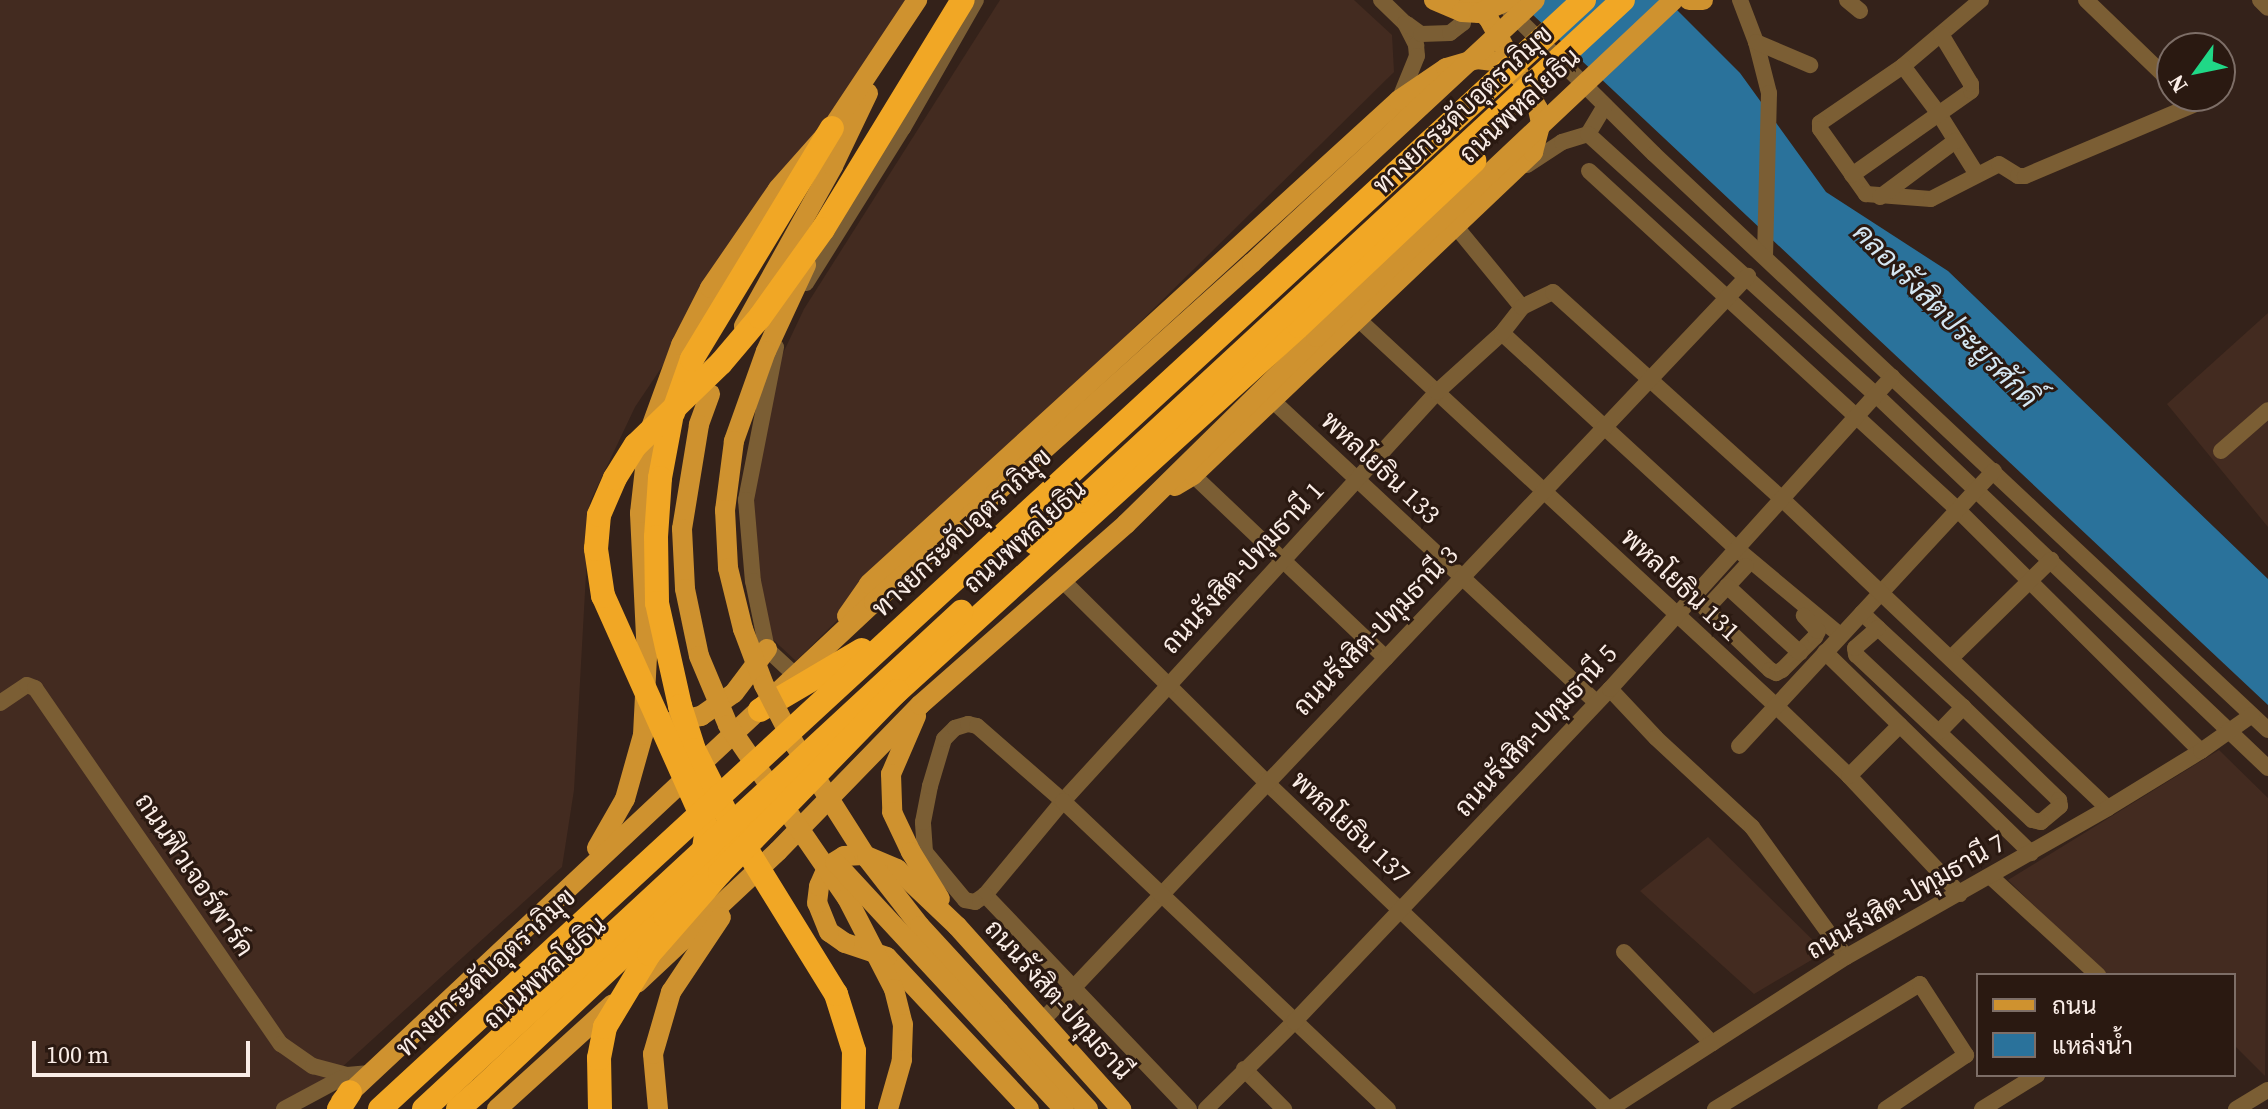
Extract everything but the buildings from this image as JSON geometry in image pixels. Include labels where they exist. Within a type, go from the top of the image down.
[{"type":"highway","points":[[458,1109],[665,916],[702,863],[707,828],[603,596],[596,549],[599,515],[615,478],[636,445],[721,363],[760,317],[823,229],[963,0]]},
{"type":"highway","name":"ถนนพหลโยธิน","points":[[369,1109],[862,650],[1257,274],[1572,0]]},
{"type":"highway","name":"ทางยกระดับอุตราภิมุข","points":[[380,1109],[1584,0]]},
{"type":"highway","name":"ทางยกระดับอุตราภิมุข","points":[[424,1109],[1623,0]]},
{"type":"highway","name":"ถนนพหลโยธิน","points":[[437,1109],[1307,332],[1644,0]]},
{"type":"highway","points":[[832,128],[692,359],[671,419],[660,478],[656,537],[657,603],[667,661],[694,750],[714,792],[836,994],[854,1051],[853,1109]]},
{"type":"highway","points":[[600,1109],[598,1072],[605,1027],[649,954],[720,873],[894,695],[961,612]]},
{"type":"highway","points":[[760,710],[862,650]]},
{"type":"main road","points":[[570,883],[607,834],[625,799],[636,766],[646,711],[640,513],[649,433],[681,345],[710,288],[778,189],[832,128],[917,0]]},
{"type":"main road","points":[[1434,0],[1462,12],[1479,13],[1510,0]]},
{"type":"main road","points":[[1143,508],[1193,475],[1515,173],[1533,152],[1541,123],[1489,19],[1470,0]]},
{"type":"main road","name":"ถนนพหลโยธิน","points":[[332,1109],[344,1088],[370,1073],[570,883],[1170,336],[1257,274],[1535,0]]},
{"type":"main road","name":"ถนนพหลโยธิน","points":[[497,1109],[738,890],[920,705],[1143,508],[1307,332],[1673,0]]},
{"type":"main road","points":[[1689,0],[1703,0]]},
{"type":"main road","points":[[888,1109],[902,1060],[903,1024],[894,989],[847,898],[728,725],[699,656],[685,589],[682,529],[699,425],[710,394],[767,280],[833,166],[896,33]]},
{"type":"main road","points":[[826,648],[869,584],[1399,100],[1446,68],[1477,59],[1500,62],[1521,78]]},
{"type":"main road","points":[[823,229],[766,351],[734,441],[725,510],[728,568],[743,629],[764,685],[795,745],[867,858],[920,926],[1088,1109]]},
{"type":"main road","points":[[1026,441],[1170,336]]},
{"type":"main road","points":[[646,711],[671,723],[701,716],[734,693],[767,649]]},
{"type":"main road","points":[[920,705],[891,774],[892,812],[911,852],[957,926]]},
{"type":"main road","points":[[764,780],[866,896],[1064,1109]]},
{"type":"main road","points":[[957,926],[897,869],[877,858],[844,856],[828,866],[819,886],[817,903],[829,932],[845,943],[887,957],[1029,1109]]},
{"type":"main road","points":[[658,1109],[653,1054],[671,992],[738,890]]},
{"type":"main road","points":[[902,971],[901,949],[907,935],[930,923],[957,926]]},
{"type":"main road","name":"ถนนรังสิต-ปทุมธานี","points":[[957,926],[1121,1109]]},
{"type":"street","points":[[797,677],[767,649],[753,581],[746,500],[781,330],[818,259],[903,128],[976,0]]},
{"type":"street","points":[[1381,0],[1421,34],[1450,33],[1463,23],[1466,10],[1463,0]]},
{"type":"street","points":[[1499,0],[1605,106],[2268,730]]},
{"type":"street","points":[[1740,0],[1756,42],[1769,93],[1765,257]]},
{"type":"street","points":[[1981,0],[1903,66],[1820,123],[1820,129],[1866,194],[1931,199],[1976,173],[1999,164],[2018,176],[2025,176],[2177,112]]},
{"type":"street","points":[[2086,0],[2156,68]]},
{"type":"street","points":[[1399,100],[1417,56],[1416,45],[1405,23]]},
{"type":"street","points":[[1852,175],[1972,88],[1941,34]]},
{"type":"street","points":[[1756,42],[1810,65]]},
{"type":"street","points":[[1903,66],[1939,114],[1976,173]]},
{"type":"street","points":[[1515,173],[1562,142],[1588,134],[1605,106]]},
{"type":"street","points":[[1588,134],[1876,395],[2268,768]]},
{"type":"street","points":[[1880,197],[1955,141]]},
{"type":"street","points":[[1589,171],[1729,296],[1855,419],[1958,510],[2201,751]]},
{"type":"street","points":[[1457,228],[1522,307]]},
{"type":"street","name":"ถนนรังสิต-ปทุมธานี 3","points":[[1041,1022],[1265,781],[1386,658],[1748,276]]},
{"type":"street","name":"ถนนรังสิต-ปทุมธานี 1","points":[[985,895],[1063,801],[1167,686],[1437,392],[1502,333],[1522,307],[1553,292],[1650,380]]},
{"type":"street","name":"พหลโยธิน 131","points":[[1359,320],[1775,705],[1849,776],[1960,894]]},
{"type":"street","points":[[1502,333],[1735,552],[1840,635]]},
{"type":"street","name":"ถนนรังสิต-ปทุมธานี 5","points":[[1206,1109],[1402,910],[1595,701],[1610,689],[1892,377]]},
{"type":"street","points":[[1650,380],[1952,657],[2108,808]]},
{"type":"street","name":"พหลโยธิน 133","points":[[1272,400],[1595,701]]},
{"type":"street","points":[[2221,451],[2268,410]]},
{"type":"street","points":[[1739,746],[1994,471]]},
{"type":"street","points":[[1193,475],[1386,658]]},
{"type":"street","points":[[1735,552],[1746,566],[1815,626],[1815,637],[1776,673],[1706,609],[1746,566]]},
{"type":"street","points":[[1952,657],[2051,560]]},
{"type":"street","name":"พหลโยธิน 137","points":[[1062,580],[1265,781],[1609,1109]]},
{"type":"street","points":[[1727,586],[1800,653]]},
{"type":"street","points":[[1862,613],[1963,707],[2059,800],[2060,806],[2036,823],[1856,655],[1855,648],[1878,628]]},
{"type":"street","points":[[1825,652],[2031,853]]},
{"type":"street","name":"ถนนฟิวเจอร์พาร์ค","points":[[0,703],[27,685],[35,688],[281,1044],[344,1088]]},
{"type":"street","points":[[1610,689],[1656,738],[1752,827],[1846,957]]},
{"type":"street","points":[[1939,732],[1963,707]]},
{"type":"street","name":"ถนนรังสิต-ปทุมธานี 7","points":[[1609,1109],[1846,957],[2108,808],[2201,751],[2252,715]]},
{"type":"street","points":[[1189,1109],[985,895],[975,902],[965,900],[925,852],[923,822],[944,739],[955,728],[968,724],[977,726],[1063,801],[1388,1109]]},
{"type":"street","points":[[1849,776],[1900,725]]},
{"type":"street","points":[[1990,876],[2096,973]]},
{"type":"street","points":[[1624,952],[1712,1043]]},
{"type":"street","points":[[1715,1109],[1920,984],[1966,1055],[1886,1109]]},
{"type":"street","points":[[1244,1069],[1284,1109]]},
{"type":"street","points":[[1982,1109],[2034,1077]]},
{"type":"street","points":[[284,1109],[344,1088]]},
{"type":"street","points":[[305,1109],[344,1088]]},
{"type":"street","points":[[2236,1109],[2268,1090]]},
{"type":"shaded area","points":[[0,0],[908,0],[635,407],[590,502],[574,790],[562,867],[296,1109],[0,1109]]},
{"type":"shaded area","points":[[1000,0],[1354,0],[1392,35],[1394,72],[796,661],[767,634],[751,496],[775,370],[804,309]]},
{"type":"shaded area","points":[[2268,313],[2268,527],[2167,404]]},
{"type":"shaded area","points":[[2219,750],[2268,798],[2265,1076],[2236,1047],[2236,973],[2103,973],[2008,880]]},
{"type":"shaded area","points":[[1708,837],[1825,952],[1754,994],[1640,891]]},
{"type":"water","name":"คลองรังสิตประยูรศักดิ์","points":[[1517,0],[1667,0],[1740,73],[1826,192],[1948,271],[2268,579],[2268,705]]}]
